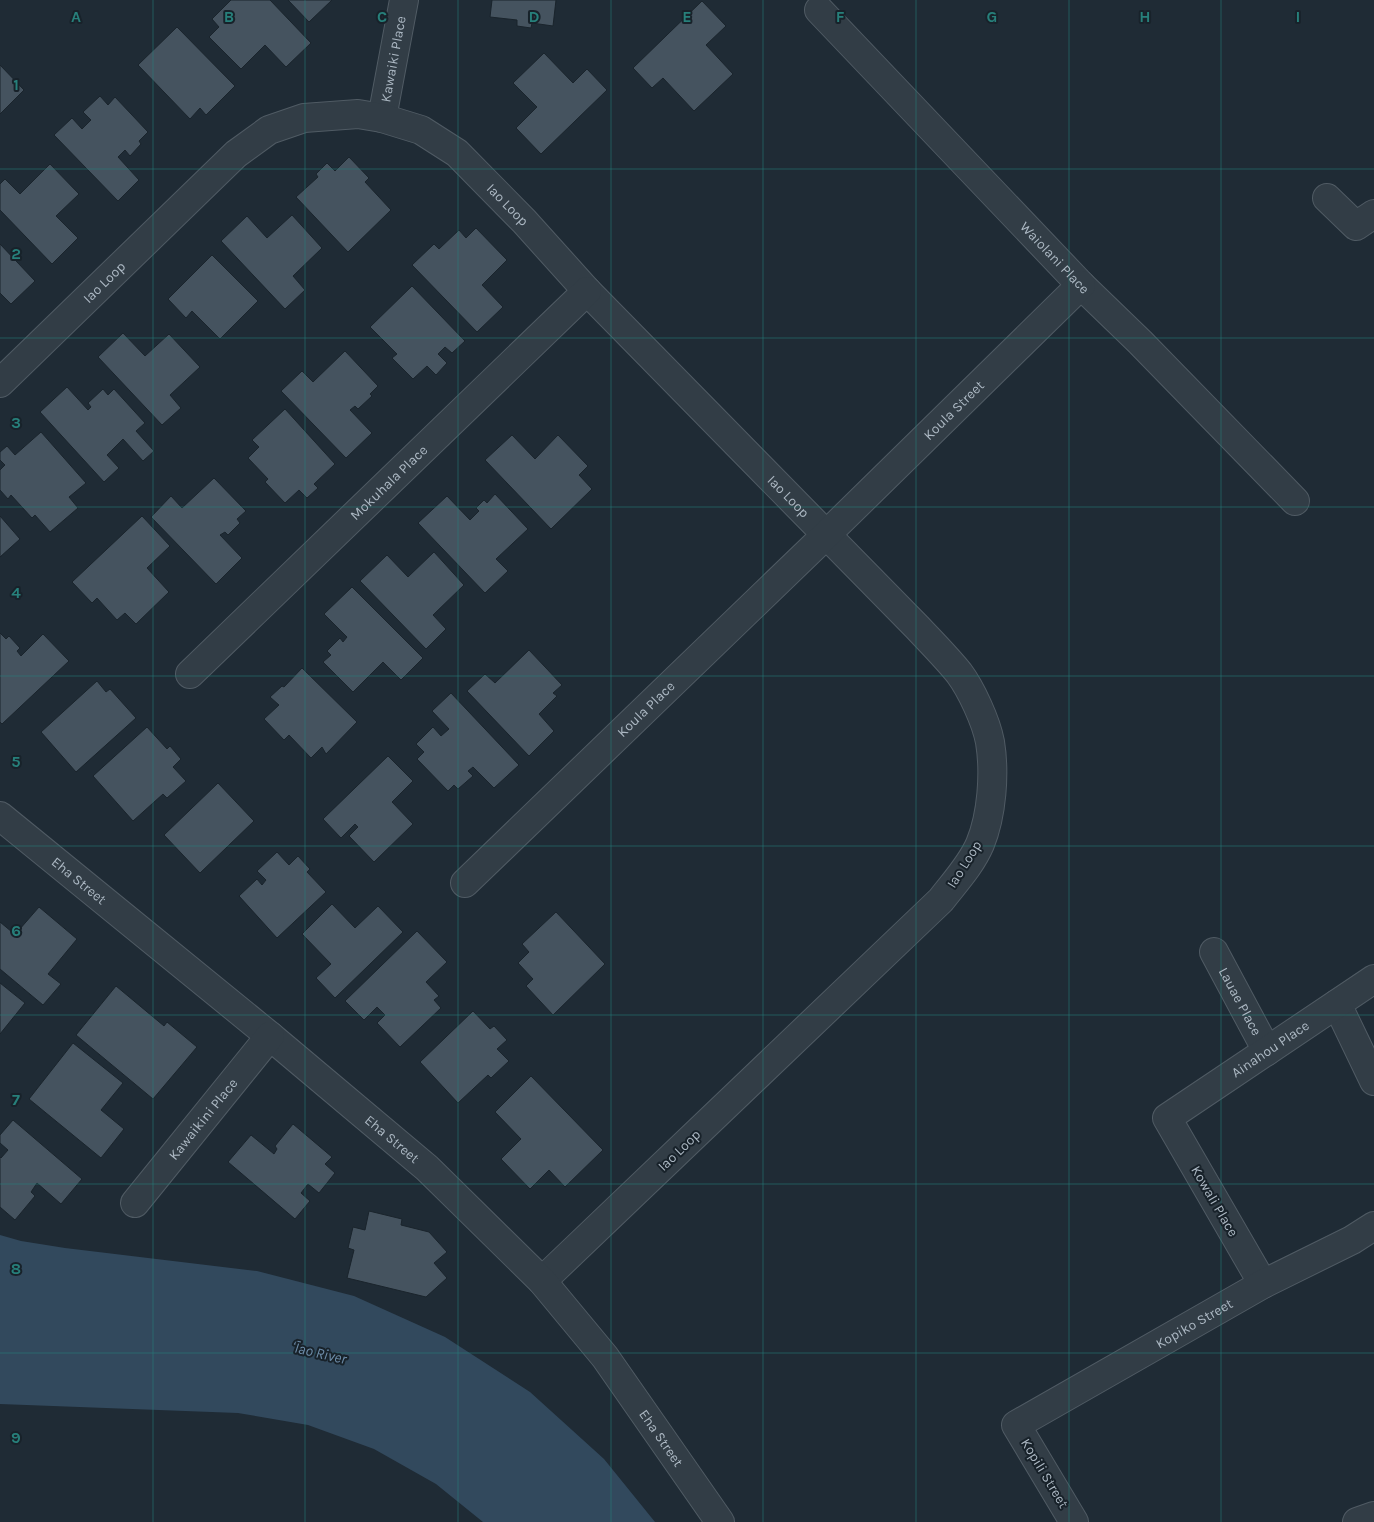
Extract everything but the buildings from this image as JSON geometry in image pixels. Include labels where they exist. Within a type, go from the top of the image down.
[{"type":"street","name":"Kawaiki Place","points":[[382,118],[404,0]]},
{"type":"street","name":"Waiolani Place","points":[[819,10],[1081,286],[1140,342],[1295,501]]},
{"type":"street","name":"Iao Loop","points":[[0,383],[236,154],[269,130],[304,118],[358,114],[382,118],[421,130],[457,153],[524,221],[587,291],[917,627],[959,673],[978,707],[990,742],[992,772],[991,805],[980,844],[963,871],[940,900],[542,1282]]},
{"type":"street","points":[[1327,198],[1356,226],[1374,214]]},
{"type":"street","name":"Koula Street","points":[[826,535],[1081,286]]},
{"type":"street","name":"Mokuhala Place","points":[[190,674],[587,291]]},
{"type":"street","name":"Koula Place","points":[[465,883],[826,535]]},
{"type":"street","name":"Eha Street","points":[[3,826],[270,1036],[427,1168],[542,1282],[605,1357],[720,1522]]},
{"type":"street","name":"Lauae Place","points":[[1214,952],[1267,1051]]},
{"type":"street","name":"Ainahou Place","points":[[1167,1118],[1374,979]]},
{"type":"street","points":[[1337,1004],[1374,1081]]},
{"type":"street","name":"Kawaikini Place","points":[[135,1203],[270,1036]]},
{"type":"street","name":"Kowali Place","points":[[1167,1118],[1262,1284]]},
{"type":"street","name":"Kopiko Street","points":[[1016,1425],[1262,1284],[1352,1240],[1374,1226]]},
{"type":"street","name":"Kopili Street","points":[[1016,1425],[1074,1522]]},
{"type":"street","points":[[1357,1522],[1374,1516]]},
{"type":"water","name":"ʻĪao River","points":[[0,1235],[21,1241],[65,1248],[257,1271],[354,1296],[445,1337],[530,1392],[604,1459],[655,1522],[483,1522],[436,1484],[374,1449],[308,1425],[238,1413],[0,1404]]}]
